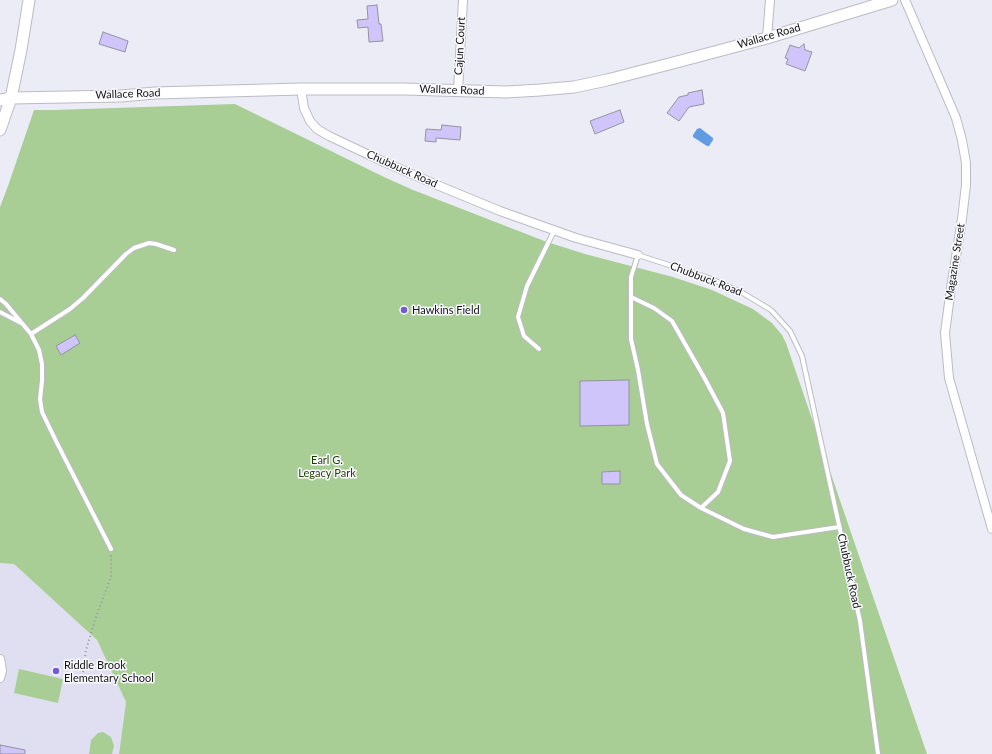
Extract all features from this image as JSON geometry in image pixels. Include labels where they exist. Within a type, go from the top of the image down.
[{"type":"street","points":[[0,130],[6,99],[21,50],[29,0]]},
{"type":"street","name":"Cajun Court","points":[[458,91],[463,0]]},
{"type":"street","points":[[767,38],[770,0]]},
{"type":"street","name":"Wallace Road","points":[[6,99],[301,89],[396,89],[506,92],[574,86],[608,80],[767,38],[892,0]]},
{"type":"street","name":"Magazine Street","points":[[905,0],[956,118],[966,163],[966,186],[962,219],[945,333],[949,378],[992,529]]},
{"type":"street","name":"Chubbuck Road","points":[[301,89],[304,108],[310,121],[317,129],[329,136],[384,162],[500,211],[554,231],[638,255]]},
{"type":"street","points":[[0,659],[2,671],[0,678]]},
{"type":"lane","points":[[539,349],[524,336],[518,317],[526,286],[554,231]]},
{"type":"lane","points":[[31,334],[83,298],[126,254],[134,248],[141,245],[156,244],[174,250]]},
{"type":"lane","points":[[638,255],[631,277],[631,339],[647,424],[658,464],[681,495],[701,508],[744,529],[773,537],[839,527]]},
{"type":"lane","name":"Chubbuck Road","points":[[638,255],[706,277],[741,292],[772,310],[790,332],[802,356],[860,621],[878,754]]},
{"type":"lane","points":[[631,297],[654,308],[672,321],[723,413],[730,461],[718,492],[701,508]]},
{"type":"lane","points":[[0,299],[31,334],[39,350],[42,364],[40,399],[42,412],[111,549]]},
{"type":"lane","points":[[6,304],[0,312],[23,324]]},
{"type":"path","points":[[82,680],[86,650],[97,614],[111,577],[111,549]]},
{"type":"shaded area","name":"Riddle Brook Elementary School","points":[[0,563],[14,564],[97,640],[126,702],[119,754],[0,754]]},
{"type":"green space","name":"Earl G. Legacy Park","points":[[235,104],[413,190],[547,242],[585,254],[673,277],[712,290],[753,309],[772,323],[782,335],[786,343],[927,754],[119,754],[126,702],[97,640],[14,564],[0,563],[0,207],[34,110]]},
{"type":"green space","points":[[19,669],[63,679],[58,703],[14,693]]},
{"type":"green space","points":[[103,732],[111,737],[114,746],[112,754],[89,754],[91,740],[98,733]]},
{"type":"water","points":[[700,128],[713,138],[709,146],[693,137],[697,129]]},
{"type":"building","points":[[377,5],[383,41],[369,42],[368,27],[358,28],[357,20],[368,19],[367,6]]},
{"type":"building","points":[[103,32],[128,41],[125,52],[99,44]]},
{"type":"building","points":[[804,44],[805,50],[812,52],[805,71],[786,64],[788,59],[785,58],[790,45],[799,48]]},
{"type":"building","points":[[702,90],[704,104],[689,107],[679,121],[667,113],[679,97],[688,95],[688,93]]},
{"type":"building","points":[[620,110],[624,122],[595,134],[590,121]]},
{"type":"building","points":[[442,125],[461,127],[460,140],[436,138],[436,142],[425,141],[426,129],[441,130]]},
{"type":"building","points":[[75,335],[80,343],[61,355],[56,346]]},
{"type":"building","points":[[629,380],[629,425],[580,426],[580,381]]},
{"type":"building","points":[[620,471],[620,484],[602,484],[602,472]]},
{"type":"building","points":[[0,745],[25,750],[25,754],[0,754]]},
{"type":"place","name":"Hawkins Field","points":[[404,310]]},
{"type":"place","name":"Riddle Brook Elementary School","points":[[56,671]]}]
